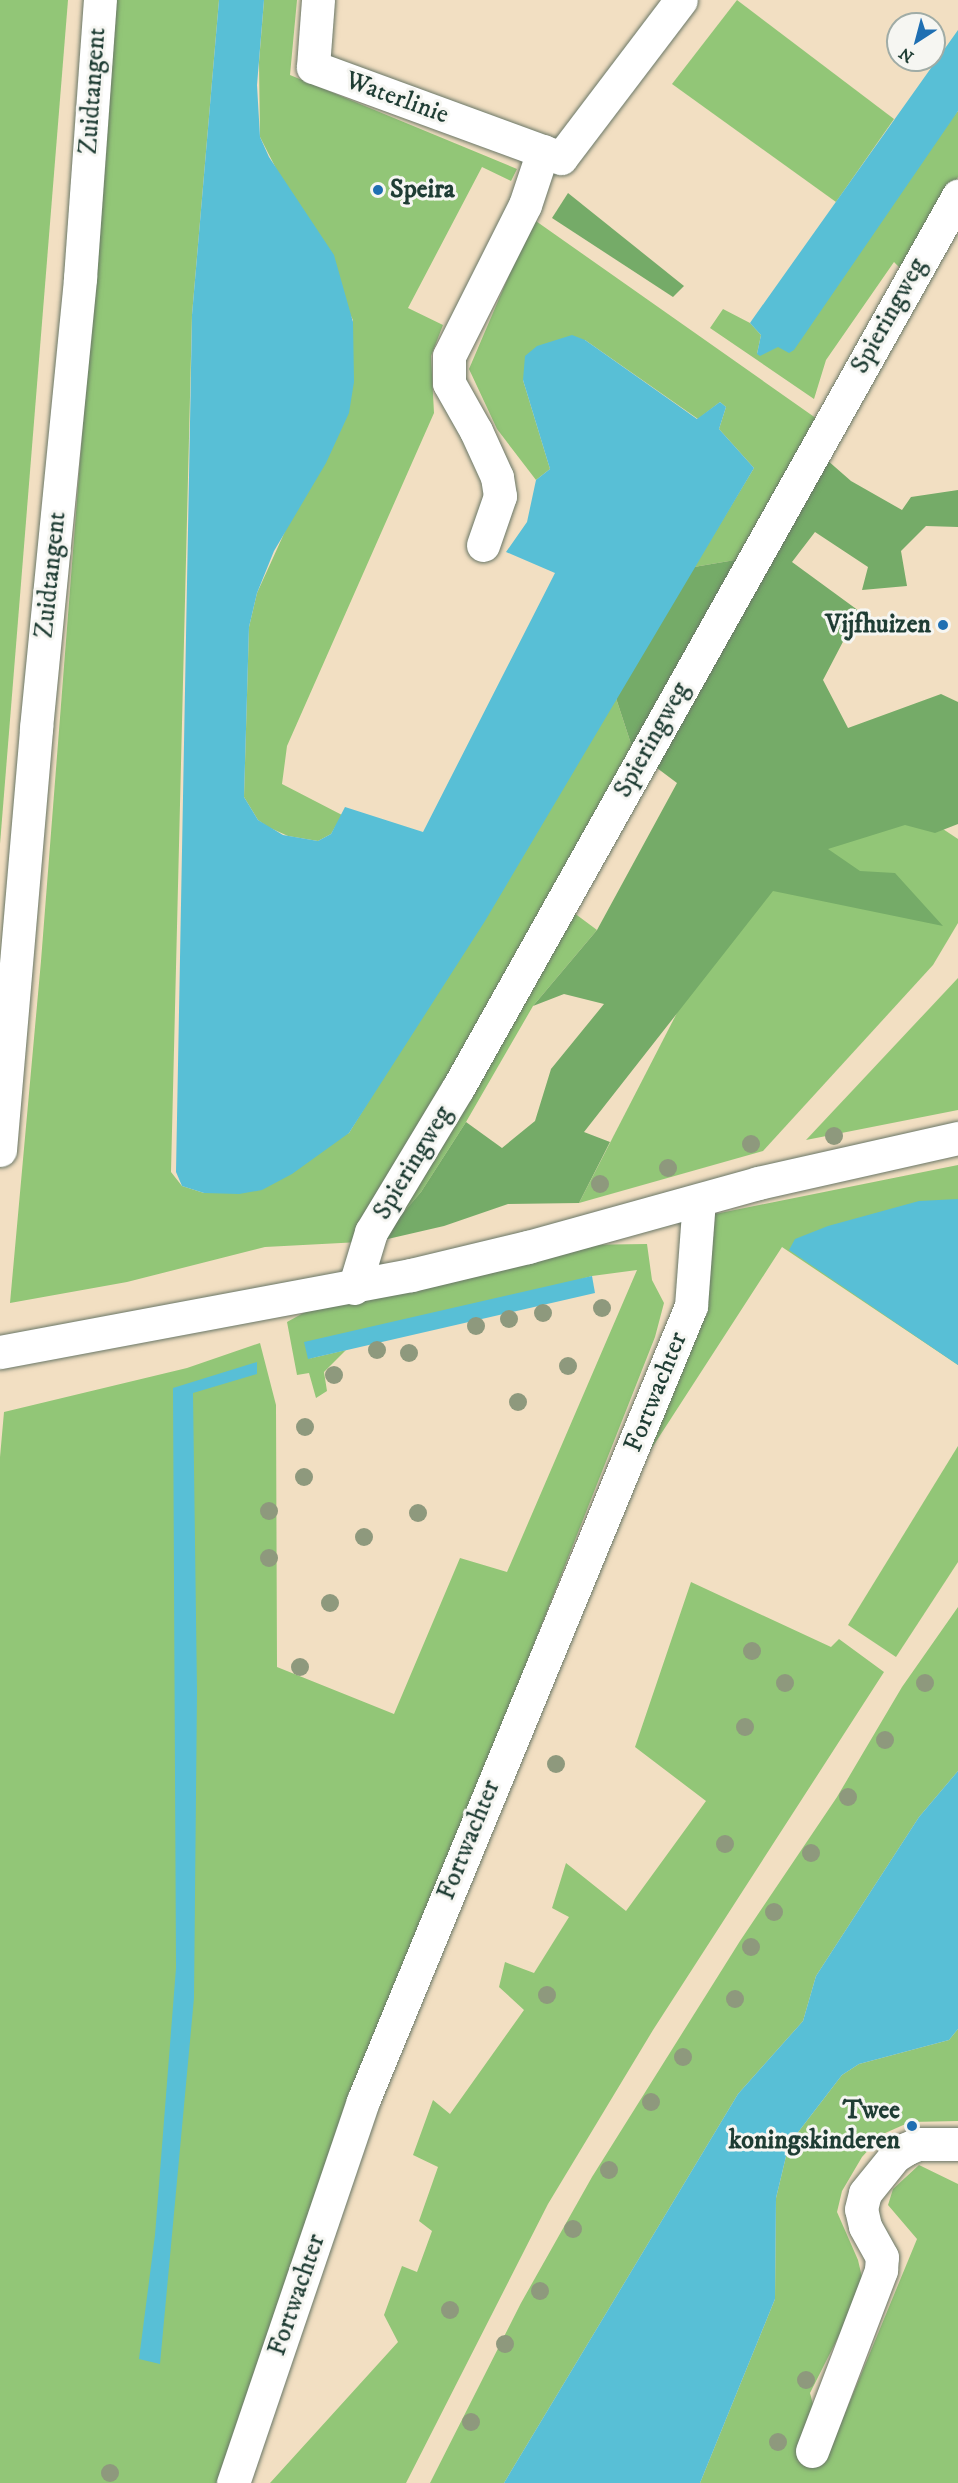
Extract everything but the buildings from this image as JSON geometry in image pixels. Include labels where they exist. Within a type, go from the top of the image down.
[{"type":"street","name":"Zuidtangent","points":[[0,1150],[80,279],[100,0]]},
{"type":"street","name":"Waterlinie","points":[[318,0],[313,67],[561,158],[681,0]]},
{"type":"street","points":[[483,545],[500,496],[497,477],[476,431],[449,383],[448,356],[525,205],[543,151]]},
{"type":"street","name":"Spieringweg","points":[[354,1287],[371,1232],[458,1088],[958,196]]},
{"type":"street","points":[[0,1352],[354,1287],[528,1247],[758,1183],[958,1138]]},
{"type":"street","name":"Fortwachter","points":[[233,2483],[363,2101],[691,1306],[699,1200]]},
{"type":"street","points":[[812,2451],[881,2270],[882,2257],[865,2226],[861,2208],[865,2193],[895,2156],[906,2149],[917,2144],[958,2144]]},
{"type":"green space","points":[[0,0],[68,0],[0,844]]},
{"type":"green space","points":[[116,0],[219,0],[192,315],[171,1172],[182,1186],[204,1193],[349,1133],[616,698],[633,750],[554,898],[597,930],[533,1006],[466,1122],[421,1192],[379,1241],[265,1247],[127,1282],[10,1303],[41,961]]},
{"type":"green space","points":[[264,0],[297,0],[290,75],[517,169],[511,181],[482,167],[408,308],[443,325],[431,356],[434,413],[287,746],[282,784],[342,815],[331,834],[318,841],[288,836],[268,827],[258,820],[244,797],[249,627],[257,593],[292,516],[353,320],[260,137],[259,62]]},
{"type":"green space","points":[[737,0],[894,119],[836,202],[672,84]]},
{"type":"green space","points":[[958,111],[958,177],[900,268],[894,262],[826,360],[814,399],[710,328],[723,309],[750,323],[761,335],[757,354]]},
{"type":"green space","points":[[568,193],[684,286],[673,297],[552,218]]},
{"type":"green space","points":[[533,219],[820,421],[803,440],[735,560],[694,567],[754,468],[719,429],[726,407],[720,402],[698,419],[585,340],[523,380],[550,469],[536,480],[497,429],[469,369]]},
{"type":"green space","points":[[803,439],[851,481],[902,510],[911,497],[958,490],[958,527],[926,526],[901,551],[907,586],[862,590],[868,567],[815,532],[792,562],[859,611],[823,680],[848,728],[941,694],[958,702],[958,824],[935,833],[905,825],[828,849],[860,871],[895,873],[943,926],[773,891],[584,1132],[610,1142],[579,1203],[508,1204],[444,1226],[379,1241],[421,1192],[466,1122],[502,1148],[535,1121],[551,1069],[604,1004],[564,994],[533,1006],[597,930],[677,783],[633,750],[616,698],[694,567],[735,560]]},
{"type":"green space","points":[[821,748],[958,839],[958,923],[933,965],[763,1151],[579,1203],[713,943]]},
{"type":"green space","points":[[958,978],[958,1110],[806,1140]]},
{"type":"green space","points":[[958,1165],[958,1365],[782,1247],[648,1454],[707,1308],[715,1214]]},
{"type":"green space","points":[[647,1244],[652,1280],[664,1303],[655,1337],[341,2134],[221,2483],[0,2483],[0,1457],[4,1412],[187,1368],[260,1343],[276,1405],[277,1667],[394,1714],[460,1558],[507,1572],[637,1270],[592,1276],[308,1359],[346,1350],[324,1372],[327,1391],[316,1398],[309,1373],[297,1375],[287,1322],[307,1311],[572,1245]]},
{"type":"green space","points":[[958,1446],[958,1562],[896,1657],[848,1625]]},
{"type":"green space","points":[[691,1582],[831,1647],[839,1639],[884,1672],[653,2030],[548,2204],[406,2483],[270,2483],[398,2342],[384,2315],[402,2266],[417,2272],[432,2231],[419,2221],[438,2167],[413,2155],[433,2100],[450,2114],[524,2010],[499,1987],[505,1962],[534,1973],[569,1917],[552,1908],[566,1863],[626,1911],[706,1801],[635,1747]]},
{"type":"green space","points":[[958,1607],[958,1771],[919,1817],[816,1976],[803,2021],[738,2094],[504,2483],[430,2483],[521,2303],[592,2177],[740,1941],[837,1797],[902,1687]]},
{"type":"green space","points":[[958,2029],[958,2121],[910,2122],[883,2134],[862,2157],[842,2191],[837,2212],[858,2260],[864,2286],[810,2393],[827,2457],[917,2239],[888,2205],[893,2189],[919,2165],[958,2184],[958,2483],[700,2483],[775,2299],[776,2198],[789,2144],[842,2075],[859,2064],[949,2040]]},
{"type":"water","points":[[219,0],[264,0],[257,85],[260,137],[269,157],[334,255],[353,322],[354,382],[349,413],[326,463],[274,551],[257,593],[249,627],[244,797],[258,820],[283,835],[318,841],[331,834],[345,807],[423,832],[555,573],[506,552],[527,522],[536,480],[550,469],[523,380],[525,356],[537,346],[572,335],[585,340],[697,419],[720,402],[726,407],[719,429],[754,468],[485,921],[349,1133],[292,1174],[262,1190],[239,1194],[204,1193],[182,1186],[176,1172],[192,315]]},
{"type":"water","points":[[958,30],[958,111],[794,350],[789,353],[778,347],[760,356],[757,354],[761,335],[750,323],[928,72],[946,72],[946,47]]},
{"type":"water","points":[[958,1199],[958,1365],[789,1250],[795,1239],[828,1226],[919,1201]]},
{"type":"water","points":[[592,1276],[595,1293],[308,1359],[304,1342]]},
{"type":"water","points":[[257,1362],[257,1374],[193,1393],[197,1691],[194,1998],[160,2364],[139,2359],[155,2235],[176,1968],[173,1388]]},
{"type":"water","points":[[958,1771],[958,2029],[949,2040],[859,2064],[842,2075],[789,2144],[776,2198],[775,2299],[700,2483],[504,2483],[738,2094],[803,2021],[816,1976],[919,1817]]},
{"type":"place","name":"Speira","points":[[378,190]]},
{"type":"place","name":"Vijfhuizen","points":[[943,625]]},
{"type":"place","name":"Twee koningskinderen","points":[[912,2126]]}]
